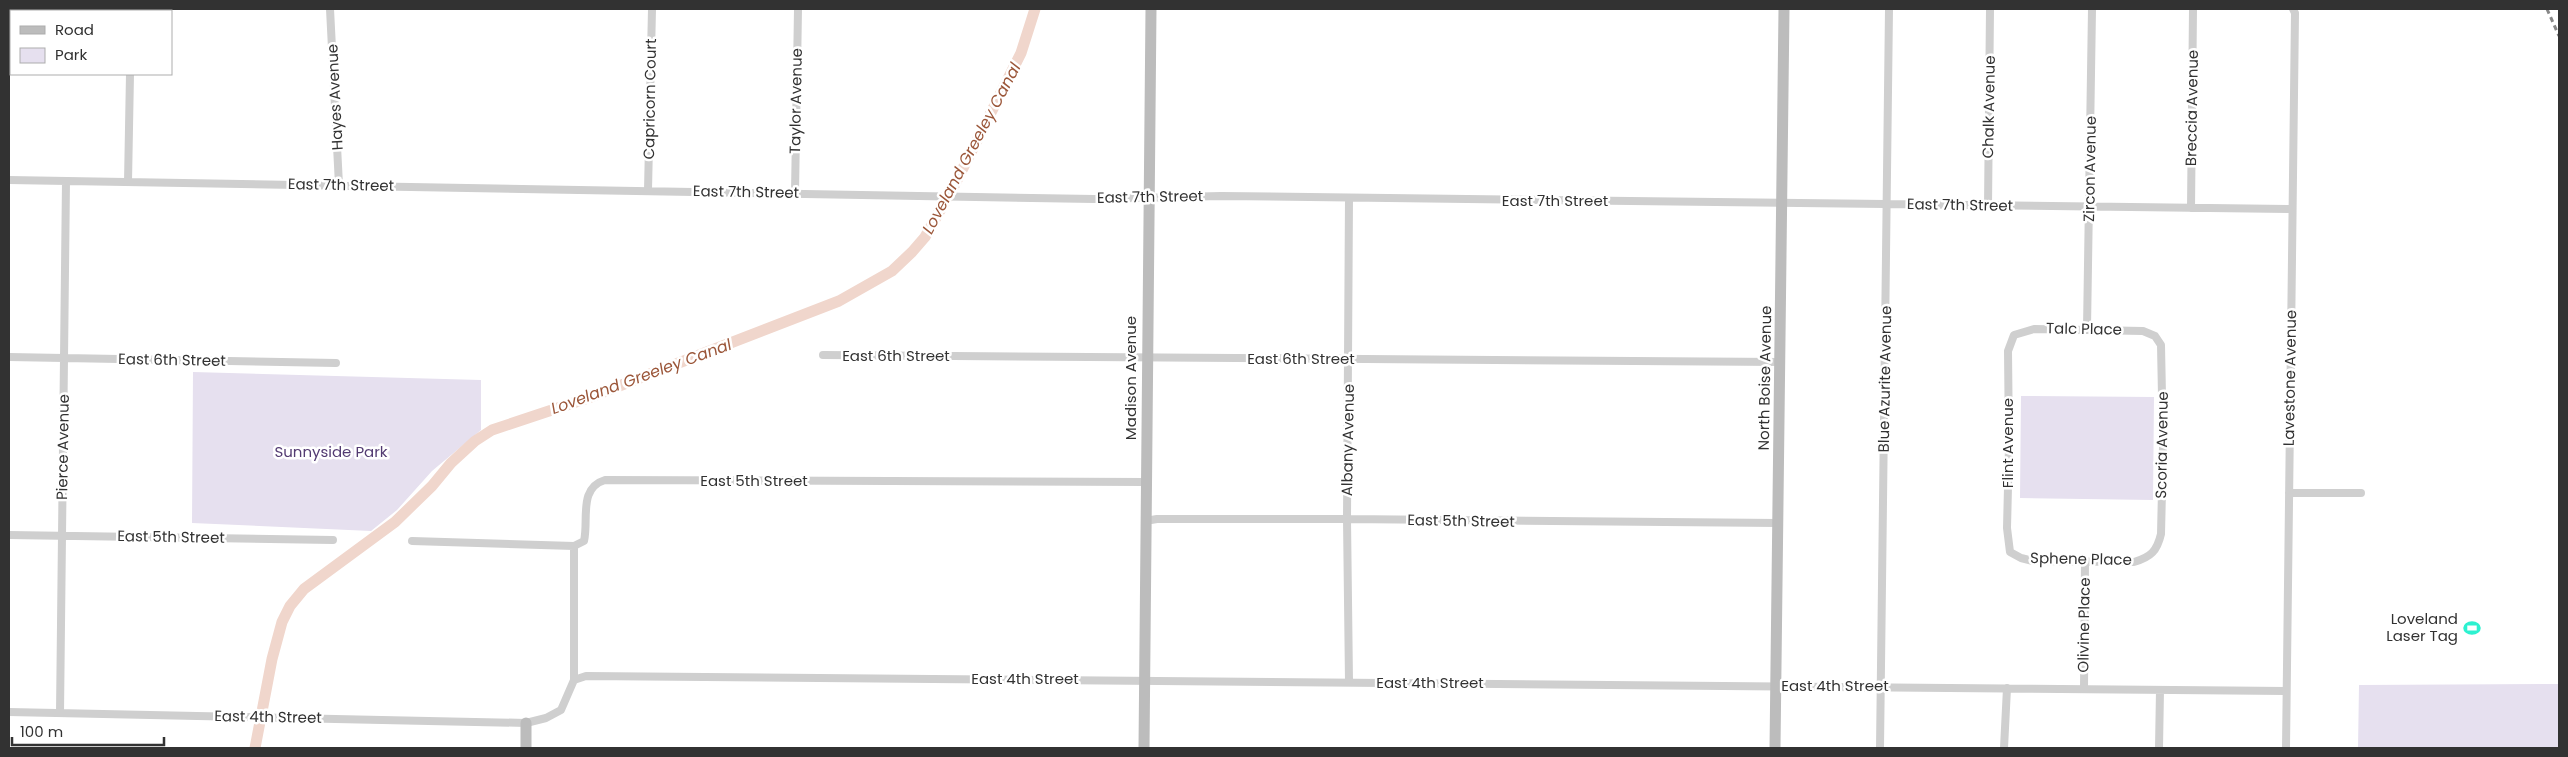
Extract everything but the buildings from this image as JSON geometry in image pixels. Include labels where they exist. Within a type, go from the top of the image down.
[{"type":"street","points":[[23,9],[76,10]]},
{"type":"street","points":[[147,10],[164,9]]},
{"type":"street","name":"Hayes Avenue","points":[[330,9],[339,185]]},
{"type":"street","name":"Capricorn Court","points":[[648,190],[652,9]]},
{"type":"street","name":"Taylor Avenue","points":[[795,193],[798,9]]},
{"type":"street","name":"Madison Avenue","points":[[1144,748],[1150,9]]},
{"type":"street","name":"North Boise Avenue","points":[[1775,748],[1784,9]]},
{"type":"street","name":"Blue Azurite Avenue","points":[[1880,748],[1889,9]]},
{"type":"street","name":"Chalk Avenue","points":[[1988,206],[1990,9]]},
{"type":"street","name":"Zircon Avenue","points":[[2087,329],[2092,9]]},
{"type":"street","name":"Breccia Avenue","points":[[2191,208],[2193,9]]},
{"type":"street","name":"Lavestone Avenue","points":[[2286,748],[2295,13],[2293,9]]},
{"type":"street","points":[[128,182],[130,75]]},
{"type":"street","name":"East 7th Street","points":[[9,180],[964,196],[1349,198],[2292,209]]},
{"type":"street","name":"Pierce Avenue","points":[[60,713],[66,181]]},
{"type":"street","name":"Albany Avenue","points":[[1349,198],[1347,519],[1349,682]]},
{"type":"street","name":"Talc Place","points":[[2014,335],[2034,329],[2087,329],[2143,331],[2155,336]]},
{"type":"street","name":"Flint Avenue","points":[[2010,552],[2007,528],[2009,446],[2008,351],[2014,335]]},
{"type":"street","name":"Scoria Avenue","points":[[2152,554],[2161,534],[2163,447],[2163,354],[2161,345],[2155,336]]},
{"type":"street","name":"East 6th Street","points":[[823,355],[1780,362]]},
{"type":"street","name":"East 6th Street","points":[[9,358],[336,363]]},
{"type":"street","name":"East 5th Street","points":[[574,546],[584,541],[588,495],[595,485],[605,480],[1146,482]]},
{"type":"street","points":[[2289,493],[2361,493]]},
{"type":"street","name":"East 5th Street","points":[[1145,521],[1157,519],[1347,519],[1778,523]]},
{"type":"street","name":"East 5th Street","points":[[9,535],[333,540]]},
{"type":"street","points":[[412,541],[574,546],[574,680]]},
{"type":"street","name":"Sphene Place","points":[[2010,552],[2020,558],[2033,560],[2085,562],[2134,562],[2152,554]]},
{"type":"street","name":"Olivine Place","points":[[2084,689],[2085,562]]},
{"type":"street","name":"East 4th Street","points":[[9,712],[270,716],[526,723],[546,718],[561,710],[574,680],[578,677],[596,676],[2286,691]]},
{"type":"street","points":[[2004,748],[2006,688]]},
{"type":"street","points":[[2159,748],[2160,690]]},
{"type":"street","points":[[526,723],[526,748]]},
{"type":"green space","name":"Sunnyside Park","points":[[193,372],[481,380],[481,430],[432,471],[397,510],[371,531],[192,523]]},
{"type":"green space","points":[[2021,396],[2154,397],[2153,500],[2020,498]]},
{"type":"green space","points":[[2559,684],[2559,748],[2358,748],[2359,685]]},
{"type":"waterway","name":"Loveland Greeley Canal","points":[[255,748],[272,659],[282,622],[290,606],[304,589],[395,522],[432,486],[451,463],[475,441],[492,430],[588,398],[839,301],[892,271],[925,237],[955,184],[1021,53],[1035,9]]},
{"type":"railway","points":[[2547,9],[2559,36]]},
{"type":"place","name":"Loveland Laser Tag","points":[[2472,628]]}]
